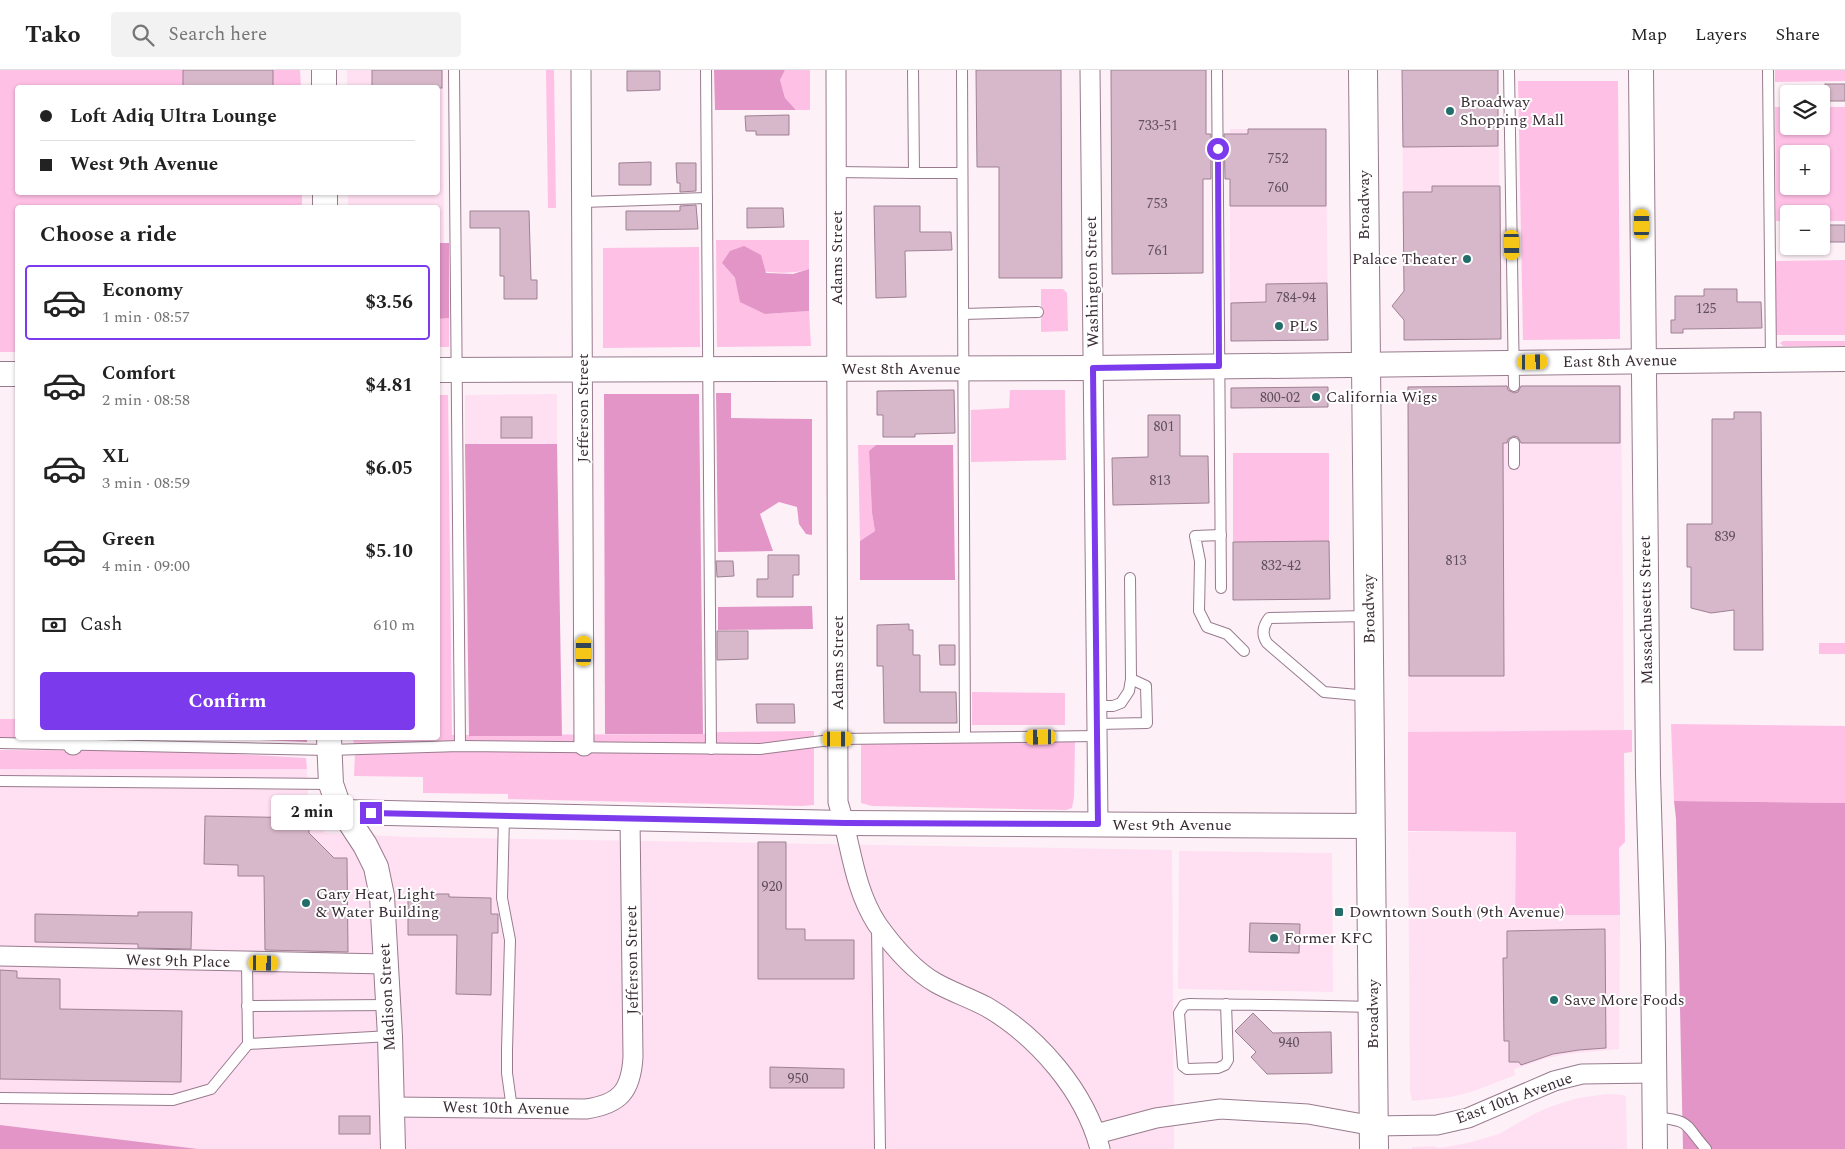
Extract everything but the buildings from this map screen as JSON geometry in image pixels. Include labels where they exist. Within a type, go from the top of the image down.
[{"type":"main road","name":"Broadway","points":[[1363,70],[1365,363],[1371,696],[1374,1138]]},
{"type":"street","points":[[324,70],[324,85]]},
{"type":"street","name":"Jefferson Street","points":[[581,70],[584,746]]},
{"type":"street","name":"Adams Street","points":[[836,70],[838,802],[845,823],[861,894],[877,924],[913,965],[934,982],[986,1007],[1018,1029],[1030,1040],[1067,1082],[1082,1105],[1098,1142]]},
{"type":"street","name":"Washington Street","points":[[1090,70],[1098,824]]},
{"type":"street","name":"Massachusetts Street","points":[[1641,70],[1648,774],[1653,946],[1655,1149]]},
{"type":"street","name":"East 8th Avenue","points":[[1365,363],[1845,359]]},
{"type":"street","name":"West 8th Avenue","points":[[447,370],[1093,368],[1365,363]]},
{"type":"street","points":[[0,374],[15,374]]},
{"type":"street","name":"Madison Street","points":[[329,744],[331,784],[343,812],[365,845],[376,867],[382,896],[390,1036],[393,1149]]},
{"type":"street","name":"West 9th Avenue","points":[[343,812],[845,823],[1372,826]]},
{"type":"street","name":"Jefferson Street","points":[[618,1097],[626,1089],[632,1068],[630,818]]},
{"type":"street","name":"West 9th Place","points":[[0,956],[247,963],[386,964]]},
{"type":"street","name":"East 10th Avenue","points":[[1374,1138],[1468,1118],[1554,1080],[1582,1074],[1654,1073]]},
{"type":"street","name":"West 10th Avenue","points":[[392,1107],[586,1109],[608,1104],[618,1097]]},
{"type":"street","points":[[1098,1142],[1156,1118],[1220,1109],[1308,1114],[1374,1138]]},
{"type":"lane","points":[[454,70],[447,370],[460,746]]},
{"type":"lane","points":[[706,70],[711,749]]},
{"type":"lane","points":[[913,70],[914,173]]},
{"type":"lane","points":[[962,70],[965,738]]},
{"type":"lane","points":[[1217,70],[1221,588]]},
{"type":"lane","points":[[1509,70],[1514,386]]},
{"type":"lane","points":[[1768,70],[1770,360]]},
{"type":"lane","points":[[837,172],[962,173]]},
{"type":"lane","points":[[582,202],[707,198]]},
{"type":"lane","points":[[963,314],[1038,312]]},
{"type":"lane","points":[[1514,443],[1514,464]]},
{"type":"lane","points":[[1221,535],[1195,536],[1200,561],[1199,611],[1202,621],[1207,627],[1227,634],[1244,651]]},
{"type":"lane","points":[[1097,722],[1114,706],[1121,704],[1129,691],[1131,679],[1130,578]]},
{"type":"lane","points":[[1370,616],[1269,618],[1263,628],[1263,633],[1267,643],[1324,692],[1371,696]]},
{"type":"lane","points":[[0,743],[73,741],[760,749],[838,739],[965,738],[1097,722],[1146,723],[1146,686],[1131,679]]},
{"type":"lane","points":[[0,781],[331,784]]},
{"type":"lane","points":[[504,816],[502,898],[510,940],[507,1073],[512,1109]]},
{"type":"lane","points":[[877,924],[880,1149]]},
{"type":"lane","points":[[0,1098],[172,1100],[211,1089],[248,1044],[247,963]]},
{"type":"lane","points":[[1226,1004],[1228,1060],[1225,1065],[1218,1068],[1187,1069],[1183,1066],[1180,1057],[1178,1013],[1180,1008],[1190,1004],[1226,1004],[1373,1007]]},
{"type":"lane","points":[[247,1006],[388,1005]]},
{"type":"lane","points":[[248,1044],[390,1036]]},
{"type":"lane","points":[[1655,1117],[1678,1120],[1685,1123],[1706,1149]]},
{"type":"shaded area","points":[[0,70],[300,70],[301,85],[15,85],[15,195],[302,195],[302,205],[15,205],[15,352],[0,352]]},
{"type":"shaded area","points":[[347,70],[443,70],[444,243],[440,243],[440,205],[348,205],[348,195],[440,195],[440,85],[347,85]]},
{"type":"shaded area","points":[[546,70],[554,70],[556,208],[548,208]]},
{"type":"shaded area","points":[[714,70],[785,70],[780,80],[785,98],[796,110],[715,110]]},
{"type":"shaded area","points":[[785,70],[810,70],[810,110],[796,110],[785,98],[780,80]]},
{"type":"shaded area","points":[[1402,70],[1498,70],[1501,339],[1408,340],[1404,334]]},
{"type":"shaded area","points":[[1775,70],[1845,70],[1845,81],[1775,82]]},
{"type":"shaded area","points":[[1518,81],[1618,81],[1620,339],[1523,340]]},
{"type":"shaded area","points":[[1775,107],[1780,107],[1780,135],[1830,135],[1830,107],[1845,107],[1845,221],[1830,221],[1830,205],[1780,205],[1780,221],[1776,221]]},
{"type":"shaded area","points":[[1230,129],[1326,129],[1328,340],[1230,341]]},
{"type":"shaded area","points":[[716,240],[809,240],[809,269],[798,272],[777,273],[722,263],[765,314],[809,311],[811,346],[717,347]]},
{"type":"shaded area","points":[[440,243],[449,243],[449,318],[440,319]]},
{"type":"shaded area","points":[[744,246],[761,255],[766,273],[793,274],[809,269],[809,311],[765,314],[740,302],[735,278],[722,263],[730,251]]},
{"type":"shaded area","points":[[699,247],[700,347],[603,348],[603,248]]},
{"type":"shaded area","points":[[1845,260],[1845,335],[1776,335],[1776,261]]},
{"type":"shaded area","points":[[1041,289],[1063,289],[1067,293],[1068,331],[1041,332]]},
{"type":"shaded area","points":[[449,318],[449,347],[440,347],[440,319]]},
{"type":"shaded area","points":[[1783,341],[1845,341],[1845,346],[1783,346],[1780,343]]},
{"type":"shaded area","points":[[1621,385],[1624,731],[1408,732],[1407,386]]},
{"type":"shaded area","points":[[1010,390],[1065,390],[1066,460],[971,462],[971,410],[1009,408]]},
{"type":"shaded area","points":[[716,393],[731,393],[731,418],[812,419],[812,535],[806,534],[799,524],[797,507],[779,502],[760,514],[773,551],[718,552]]},
{"type":"shaded area","points":[[557,394],[557,444],[465,444],[465,395]]},
{"type":"shaded area","points":[[604,394],[699,394],[703,734],[605,734]]},
{"type":"shaded area","points":[[440,395],[448,395],[452,735],[703,734],[720,732],[814,731],[814,805],[508,799],[508,794],[423,793],[423,777],[354,776],[353,740],[440,740]]},
{"type":"shaded area","points":[[465,444],[557,444],[562,736],[469,736]]},
{"type":"shaded area","points":[[858,445],[876,445],[869,451],[872,513],[875,531],[860,541]]},
{"type":"shaded area","points":[[876,445],[953,445],[955,580],[860,580],[860,541],[875,531],[872,513],[869,451]]},
{"type":"shaded area","points":[[1233,453],[1329,453],[1329,541],[1233,542]]},
{"type":"shaded area","points":[[812,606],[813,629],[718,630],[718,607]]},
{"type":"shaded area","points":[[1819,643],[1845,643],[1845,654],[1819,654]]},
{"type":"shaded area","points":[[972,692],[1065,693],[1065,725],[972,725]]},
{"type":"shaded area","points":[[0,719],[15,719],[15,739],[0,739]]},
{"type":"shaded area","points":[[1671,724],[1845,726],[1845,803],[1674,801]]},
{"type":"shaded area","points":[[1632,730],[1632,752],[1624,753],[1625,842],[1619,848],[1620,915],[1515,915],[1516,832],[1408,831],[1408,732]]},
{"type":"shaded area","points":[[261,740],[307,740],[307,742]]},
{"type":"shaded area","points":[[1075,742],[1074,797],[1072,808],[1066,810],[872,806],[861,803],[861,744]]},
{"type":"shaded area","points":[[0,750],[183,751],[306,758],[307,769],[0,769]]},
{"type":"shaded area","points":[[0,769],[307,769],[308,809],[325,833],[407,837],[1172,850],[1174,1149],[198,1149],[0,1125]]},
{"type":"shaded area","points":[[1674,801],[1845,803],[1845,1149],[1683,1149],[1676,819]]},
{"type":"shaded area","points":[[1408,832],[1516,832],[1515,915],[1620,915],[1619,1049],[1566,1054],[1544,1059],[1514,1069],[1515,1075],[1474,1091],[1451,1097],[1412,1101],[1410,1090]]},
{"type":"shaded area","points":[[1179,851],[1332,853],[1333,992],[1178,989]]},
{"type":"shaded area","points":[[1608,1094],[1626,1097],[1627,1149],[1412,1149],[1412,1147],[1433,1146],[1439,1148],[1468,1143],[1499,1134],[1552,1106],[1578,1098]]},
{"type":"shaded area","points":[[0,1125],[198,1149],[0,1149]]},
{"type":"place","name":"Broadway Shopping Mall","points":[[1450,111]]},
{"type":"place","name":"Palace Theater","points":[[1467,259]]},
{"type":"place","name":"PLS","points":[[1279,326]]},
{"type":"place","name":"California Wigs","points":[[1316,397]]},
{"type":"place","name":"Gary Heat, Light & Water Building","points":[[306,903]]},
{"type":"place","name":"Downtown South (9th Avenue)","points":[[1339,912]]},
{"type":"place","name":"Former KFC","points":[[1274,938]]},
{"type":"place","name":"Save More Foods","points":[[1554,1000]]},
{"type":"route","points":[[371,813],[845,823],[1098,824],[1093,368],[1219,366],[1218,149]]}]
